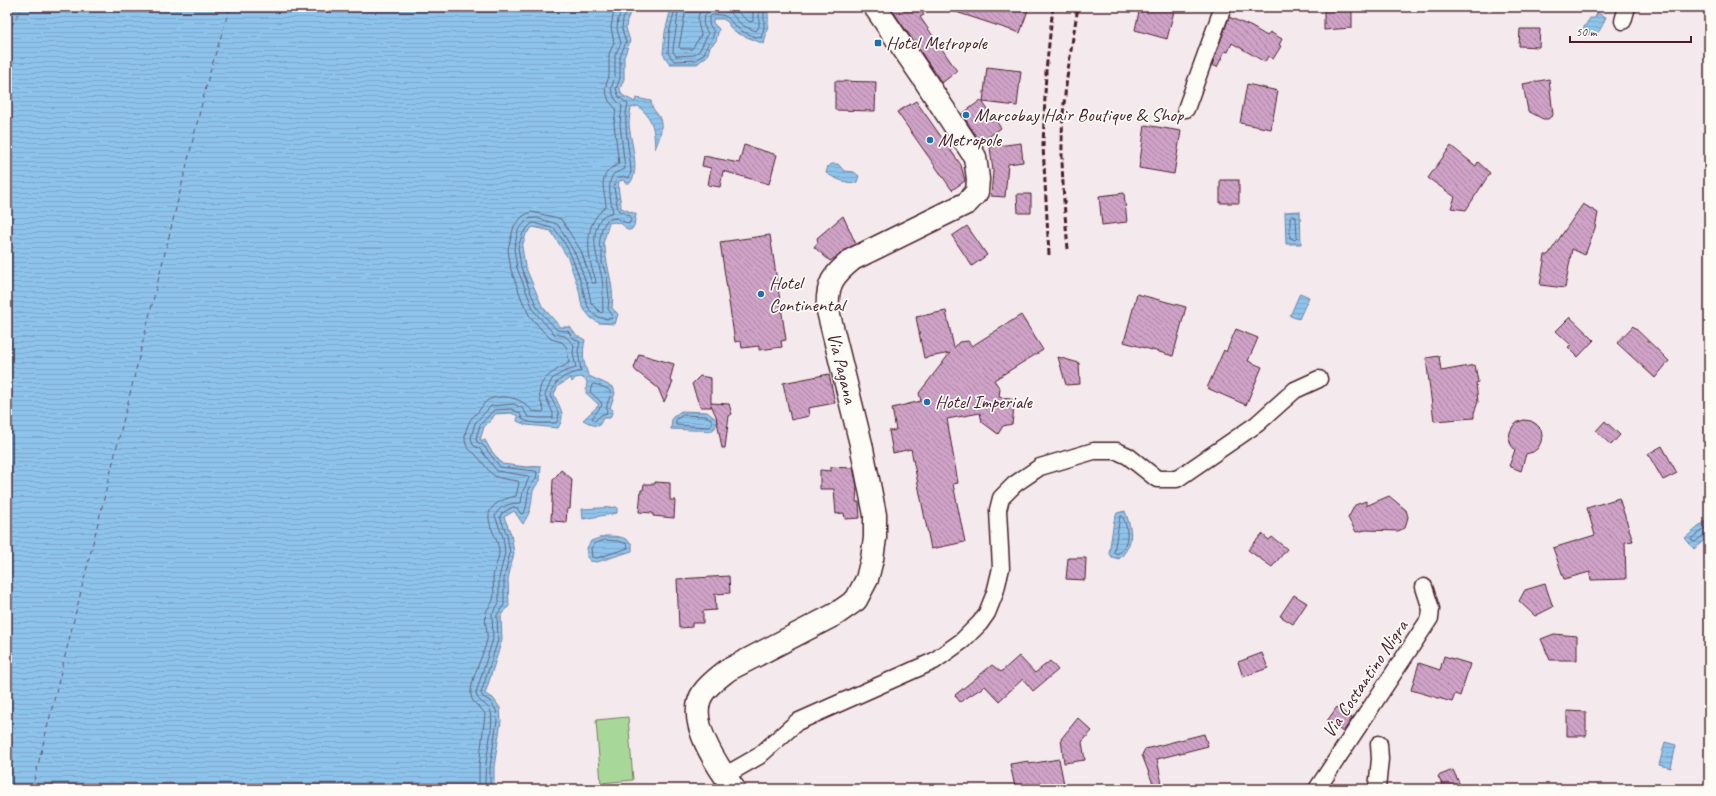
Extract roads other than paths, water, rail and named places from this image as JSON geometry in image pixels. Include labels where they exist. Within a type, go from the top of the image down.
[{"type":"main road","name":"Via Pagana","points":[[729,782],[709,749],[700,728],[697,715],[702,694],[715,680],[728,670],[841,611],[856,600],[867,579],[871,566],[875,538],[875,515],[861,444],[828,311],[827,298],[829,286],[837,272],[853,259],[967,203],[977,192],[978,179],[975,157],[875,7]]},
{"type":"street","points":[[1186,109],[1224,7]]},
{"type":"street","points":[[729,782],[797,722],[934,660],[962,641],[980,623],[987,613],[995,593],[1001,568],[998,510],[1001,498],[1015,484],[1034,471],[1040,467],[1094,451],[1117,451],[1128,456],[1157,479],[1177,479],[1257,424],[1295,390],[1319,379]]},
{"type":"street","name":"Via Costantino Nigra","points":[[1317,789],[1430,618],[1431,609],[1424,587]]},
{"type":"street","points":[[1377,789],[1380,759],[1379,744]]},
{"type":"water","points":[[7,7],[637,7],[631,11],[627,20],[626,28],[630,41],[624,57],[624,79],[620,89],[622,95],[635,102],[636,98],[651,101],[653,109],[660,119],[661,128],[660,137],[655,149],[653,130],[650,120],[638,106],[631,108],[629,124],[635,171],[630,183],[625,183],[624,180],[619,181],[618,188],[621,208],[636,214],[634,226],[631,230],[627,230],[620,223],[609,223],[603,244],[605,247],[612,292],[612,308],[618,314],[615,324],[599,323],[591,318],[582,307],[579,290],[568,258],[551,231],[533,227],[526,234],[522,247],[525,266],[542,306],[560,327],[570,327],[576,335],[585,340],[584,358],[587,372],[589,376],[613,387],[615,393],[610,408],[613,410],[610,418],[603,418],[599,426],[583,420],[599,405],[586,393],[587,381],[581,377],[575,378],[572,382],[571,378],[558,386],[554,394],[562,414],[561,423],[558,428],[526,425],[517,421],[518,416],[511,413],[495,414],[484,427],[480,440],[485,440],[502,464],[527,467],[541,466],[540,481],[534,488],[530,510],[523,524],[514,511],[504,517],[511,534],[514,553],[508,579],[509,606],[501,615],[502,640],[485,694],[493,698],[500,708],[501,721],[494,767],[494,789],[7,789]]},
{"type":"water","points":[[660,7],[767,7],[768,21],[764,44],[737,33],[729,26],[729,23],[723,19],[713,19],[713,23],[719,29],[716,41],[710,47],[707,56],[697,64],[670,64],[663,54],[665,32],[670,12]]},
{"type":"water","points":[[1597,13],[1606,17],[1598,33],[1592,35],[1581,32],[1590,18],[1595,18]]},
{"type":"water","points":[[838,164],[844,171],[854,172],[859,176],[857,182],[845,182],[826,173],[828,166]]},
{"type":"water","points":[[1300,211],[1301,244],[1286,244],[1285,212]]},
{"type":"water","points":[[1300,293],[1309,297],[1299,319],[1290,316]]},
{"type":"water","points":[[681,411],[707,412],[717,420],[715,428],[711,431],[671,429],[672,418]]},
{"type":"water","points":[[617,507],[617,513],[583,519],[582,509]]},
{"type":"water","points":[[1125,511],[1131,536],[1128,547],[1119,559],[1112,557],[1109,553],[1114,521],[1117,513]]},
{"type":"water","points":[[1707,520],[1709,523],[1709,536],[1694,549],[1685,538]]},
{"type":"water","points":[[605,536],[616,536],[626,539],[632,544],[632,551],[597,562],[590,561],[587,557],[587,548],[591,541]]},
{"type":"water","points":[[1665,742],[1676,745],[1671,768],[1659,765]]},
{"type":"railway","points":[[1049,255],[1043,146],[1046,71],[1053,7]]},
{"type":"railway","points":[[1068,249],[1063,182],[1062,132],[1071,48],[1078,7]]},
{"type":"place","name":"Hotel Metropole","points":[[878,43]]},
{"type":"place","name":"Marcobay Hair Boutique & Shop","points":[[966,115]]},
{"type":"place","name":"Metropole","points":[[930,140]]},
{"type":"place","name":"Hotel Continental","points":[[761,294]]},
{"type":"place","name":"Hotel Imperiale","points":[[927,402]]}]
